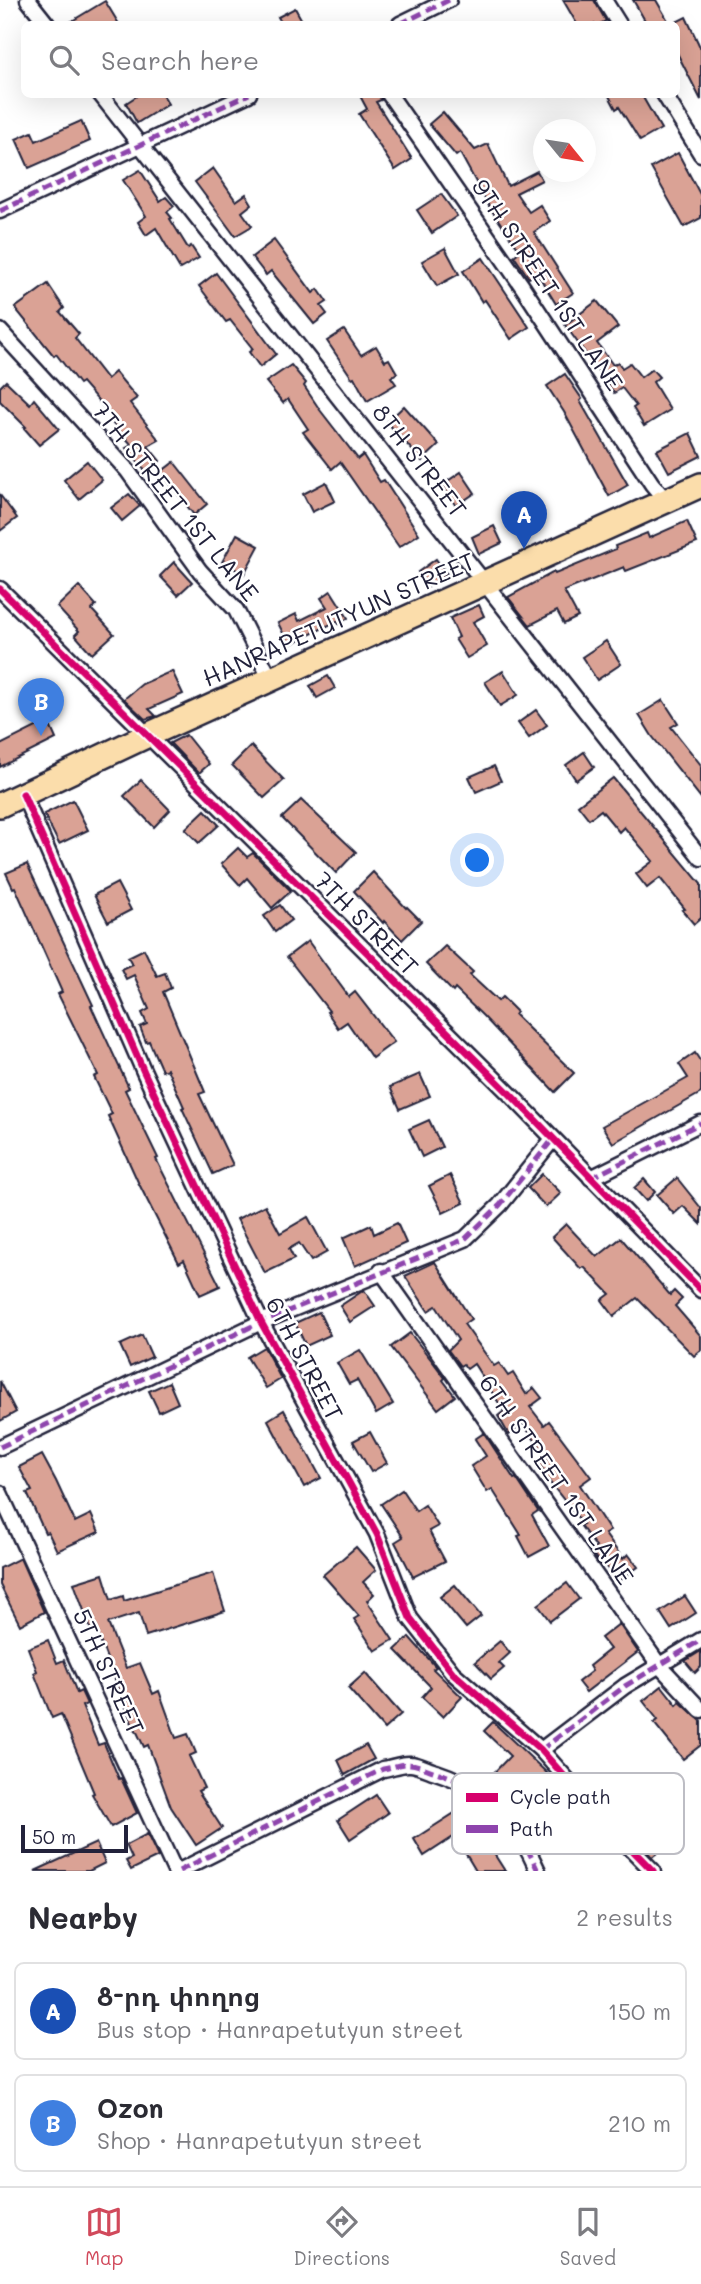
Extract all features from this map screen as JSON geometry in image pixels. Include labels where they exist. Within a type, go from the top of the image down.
[{"type":"main road","name":"HANRAPETUTYUN STREET","points":[[0,805],[701,485]]},
{"type":"street","points":[[28,0],[45,21]]},
{"type":"street","points":[[406,21],[449,0]]},
{"type":"street","points":[[604,0],[618,21]]},
{"type":"street","name":"8TH STREET","points":[[103,98],[701,858]]},
{"type":"street","points":[[0,211],[240,98]]},
{"type":"street","name":"9TH STREET 1ST LANE","points":[[393,98],[666,501]]},
{"type":"street","points":[[666,98],[701,154]]},
{"type":"street","name":"7TH STREET 1ST LANE","points":[[0,331],[127,470],[200,571],[236,610],[271,680]]},
{"type":"street","name":"7TH STREET","points":[[0,589],[553,1139],[701,1290]]},
{"type":"street","name":"6TH STREET","points":[[23,794],[144,1072],[261,1322],[377,1534],[410,1618],[453,1673],[541,1750],[561,1773]]},
{"type":"street","points":[[591,1178],[701,1123]]},
{"type":"street","points":[[0,1447],[261,1322],[465,1238],[500,1205],[553,1139]]},
{"type":"street","name":"6TH STREET 1ST LANE","points":[[381,1271],[659,1665],[701,1710]]},
{"type":"street","name":"5TH STREET","points":[[0,1493],[177,1871]]},
{"type":"street","points":[[541,1750],[625,1686],[701,1640]]},
{"type":"street","points":[[177,1871],[383,1769],[410,1764],[452,1778]]},
{"type":"street","points":[[530,1854],[538,1871]]},
{"type":"street","name":"6TH STREET","points":[[636,1854],[653,1871]]},
{"type":"building","points":[[563,0],[594,0],[606,21],[575,21]]},
{"type":"building","points":[[633,0],[656,0],[668,21],[645,21]]},
{"type":"building","points":[[105,1],[117,21],[72,21]]},
{"type":"building","points":[[295,8],[302,21],[280,21],[278,17]]},
{"type":"building","points":[[686,17],[701,49],[701,100],[680,59],[678,21]]},
{"type":"building","points":[[134,98],[164,98],[168,104],[137,123],[126,103]]},
{"type":"building","points":[[361,98],[380,98],[376,102],[412,159],[395,170],[359,114],[367,109]]},
{"type":"building","points":[[610,98],[643,98],[661,129],[640,141],[619,107],[616,109]]},
{"type":"building","points":[[443,112],[475,150],[488,144],[508,186],[533,173],[533,182],[538,182],[516,193],[529,212],[540,205],[550,221],[534,232],[573,293],[556,304],[537,273],[529,278],[514,256],[520,251],[490,208],[460,153],[456,156],[429,124]]},
{"type":"building","points":[[81,121],[90,141],[29,168],[16,139],[32,132],[36,141]]},
{"type":"building","points":[[678,153],[701,196],[701,218],[684,227],[651,168]]},
{"type":"building","points":[[213,168],[236,201],[246,194],[252,204],[242,212],[252,226],[235,236],[195,182]]},
{"type":"building","points":[[140,170],[160,201],[166,197],[174,206],[167,212],[172,218],[170,219],[188,248],[191,246],[199,258],[180,269],[156,228],[146,235],[138,222],[146,216],[123,180]]},
{"type":"building","points":[[441,194],[457,216],[432,233],[417,210]]},
{"type":"building","points":[[274,240],[313,293],[318,289],[327,302],[321,306],[327,314],[314,324],[271,271],[266,275],[252,257]]},
{"type":"building","points":[[445,248],[459,274],[437,286],[422,261]]},
{"type":"building","points":[[483,258],[529,327],[511,339],[485,300],[482,302],[463,271]]},
{"type":"building","points":[[216,273],[276,354],[260,367],[249,352],[253,349],[230,320],[226,322],[199,286]]},
{"type":"building","points":[[48,284],[64,308],[60,312],[79,334],[75,338],[107,379],[115,372],[137,398],[130,403],[159,440],[148,446],[160,461],[147,473],[126,448],[132,445],[113,424],[116,421],[82,382],[79,384],[15,308]]},
{"type":"building","points":[[597,301],[618,327],[597,343],[613,365],[618,362],[622,368],[630,363],[641,377],[652,369],[659,377],[653,382],[670,410],[644,426],[633,408],[636,406],[622,388],[614,393],[565,325]]},
{"type":"building","points":[[344,330],[361,355],[376,346],[385,361],[389,359],[397,373],[391,377],[396,384],[367,401],[354,377],[352,378],[327,341]]},
{"type":"building","points":[[291,365],[306,383],[304,386],[320,410],[358,459],[363,455],[380,482],[384,480],[419,534],[399,547],[340,462],[332,469],[303,432],[308,429],[288,399],[283,403],[266,382]]},
{"type":"building","points":[[565,374],[582,399],[580,401],[628,485],[609,496],[547,386]]},
{"type":"building","points":[[6,381],[30,404],[34,399],[59,429],[39,445],[24,428],[26,427],[0,401],[0,387]]},
{"type":"building","points":[[404,406],[439,445],[422,461],[387,422]]},
{"type":"building","points":[[690,433],[701,456],[669,472],[657,450]]},
{"type":"building","points":[[87,461],[102,480],[79,499],[64,480]]},
{"type":"building","points":[[174,462],[207,504],[194,515],[161,472]]},
{"type":"building","points":[[461,472],[475,493],[456,506],[442,485]]},
{"type":"building","points":[[326,482],[335,501],[312,512],[303,494]]},
{"type":"building","points":[[129,494],[140,506],[122,521],[111,508]]},
{"type":"building","points":[[0,495],[17,518],[0,531]]},
{"type":"building","points":[[687,521],[697,543],[626,571],[624,567],[564,591],[578,617],[564,624],[557,611],[530,625],[508,597],[554,572],[555,574],[616,549],[615,546],[647,533],[649,538]]},
{"type":"building","points":[[494,526],[502,543],[479,554],[472,537]]},
{"type":"building","points":[[237,534],[259,546],[244,574],[222,562]]},
{"type":"building","points":[[436,559],[447,574],[428,587],[418,572]]},
{"type":"building","points":[[174,562],[192,582],[178,595],[160,576]]},
{"type":"building","points":[[79,586],[96,605],[92,610],[114,634],[92,654],[75,635],[79,631],[57,607]]},
{"type":"building","points":[[331,591],[348,618],[289,645],[278,623],[296,614],[299,621],[327,607],[321,598]]},
{"type":"building","points":[[479,605],[484,616],[473,622],[487,646],[467,658],[455,639],[459,637],[450,618]]},
{"type":"building","points":[[606,641],[621,664],[597,680],[582,657]]},
{"type":"building","points":[[172,671],[183,694],[149,709],[156,716],[145,719],[124,699],[142,684]]},
{"type":"building","points":[[503,671],[518,695],[500,706],[485,682]]},
{"type":"building","points":[[328,676],[335,688],[317,698],[310,686]]},
{"type":"building","points":[[663,700],[678,723],[671,727],[701,765],[701,798],[652,736],[639,715]]},
{"type":"building","points":[[536,710],[547,725],[529,738],[518,723]]},
{"type":"building","points":[[48,721],[56,739],[0,767],[0,745]]},
{"type":"building","points":[[186,735],[209,764],[199,773],[170,743]]},
{"type":"building","points":[[251,746],[284,780],[264,798],[232,765]]},
{"type":"building","points":[[584,752],[594,767],[576,780],[566,765]]},
{"type":"building","points":[[494,766],[501,781],[476,792],[469,777]]},
{"type":"building","points":[[613,778],[701,884],[701,918],[694,924],[660,878],[647,888],[636,874],[653,861],[624,827],[619,832],[601,810],[589,819],[578,805]]},
{"type":"building","points":[[141,780],[170,810],[154,827],[124,796]]},
{"type":"building","points":[[73,800],[88,830],[59,844],[44,814]]},
{"type":"building","points":[[301,800],[356,852],[336,873],[282,818]]},
{"type":"building","points":[[205,810],[219,825],[199,843],[185,829]]},
{"type":"building","points":[[238,848],[247,857],[253,853],[291,891],[272,908],[247,878],[240,885],[221,864]]},
{"type":"building","points":[[27,864],[93,1005],[91,1006],[129,1088],[125,1090],[158,1158],[156,1159],[220,1286],[200,1295],[184,1260],[179,1263],[138,1182],[108,1116],[112,1114],[94,1077],[98,1075],[58,994],[62,992],[15,887],[13,888],[6,873]]},
{"type":"building","points":[[373,872],[421,921],[402,940],[354,891]]},
{"type":"building","points":[[117,883],[131,910],[108,922],[94,895]]},
{"type":"building","points":[[280,905],[291,920],[275,932],[264,916]]},
{"type":"building","points":[[308,941],[349,997],[355,992],[394,1042],[372,1058],[347,1022],[338,1028],[327,1012],[329,1011],[287,957]]},
{"type":"building","points":[[445,946],[473,972],[470,975],[498,1001],[502,997],[517,1012],[515,1015],[574,1073],[555,1092],[483,1016],[455,989],[453,992],[426,964]]},
{"type":"building","points":[[144,949],[157,976],[165,973],[171,988],[163,992],[205,1092],[199,1094],[233,1165],[213,1174],[167,1069],[162,1071],[140,1027],[147,1024],[142,1013],[149,1009],[134,975],[126,979],[121,969],[132,964],[128,957]]},
{"type":"building","points":[[695,1053],[701,1062],[701,1093],[613,1143],[602,1126],[688,1078],[679,1064]]},
{"type":"building","points":[[420,1074],[430,1096],[400,1109],[390,1087]]},
{"type":"building","points":[[429,1120],[442,1147],[422,1157],[409,1129]]},
{"type":"building","points":[[542,1174],[561,1193],[546,1207],[528,1188]]},
{"type":"building","points":[[450,1175],[464,1203],[443,1213],[429,1186]]},
{"type":"building","points":[[677,1178],[701,1208],[701,1224],[683,1206],[674,1214],[657,1195]]},
{"type":"building","points":[[644,1179],[655,1192],[646,1201],[634,1188]]},
{"type":"building","points":[[265,1205],[280,1233],[308,1217],[327,1252],[311,1261],[299,1243],[289,1249],[294,1259],[265,1273],[237,1219]]},
{"type":"building","points":[[397,1223],[406,1243],[355,1266],[343,1238],[371,1225],[374,1234]]},
{"type":"building","points":[[566,1224],[597,1257],[621,1238],[670,1295],[674,1291],[682,1299],[675,1306],[701,1336],[701,1350],[694,1356],[637,1298],[614,1316],[602,1300],[610,1294],[584,1267],[581,1269],[552,1237]]},
{"type":"building","points":[[435,1262],[471,1319],[464,1324],[494,1366],[499,1363],[508,1376],[513,1373],[526,1394],[534,1388],[542,1398],[530,1407],[544,1425],[549,1421],[591,1477],[580,1485],[610,1531],[605,1534],[623,1559],[628,1554],[638,1567],[617,1582],[603,1562],[600,1564],[591,1551],[596,1547],[580,1525],[583,1524],[544,1475],[546,1474],[539,1464],[548,1458],[523,1424],[509,1435],[498,1416],[504,1411],[474,1364],[467,1369],[463,1364],[460,1366],[448,1350],[458,1340],[436,1306],[428,1311],[405,1276]]},
{"type":"building","points":[[364,1290],[375,1306],[350,1322],[340,1306]]},
{"type":"building","points":[[319,1312],[330,1335],[306,1346],[295,1323]]},
{"type":"building","points":[[410,1333],[445,1378],[443,1380],[455,1396],[438,1409],[391,1347]]},
{"type":"building","points":[[142,1335],[152,1357],[130,1367],[120,1345]]},
{"type":"building","points":[[264,1347],[281,1379],[266,1388],[247,1357]]},
{"type":"building","points":[[360,1350],[393,1404],[376,1414],[357,1380],[349,1384],[337,1363]]},
{"type":"building","points":[[0,1381],[16,1412],[0,1421]]},
{"type":"building","points":[[169,1382],[178,1403],[159,1412],[149,1391]]},
{"type":"building","points":[[284,1410],[321,1478],[304,1487],[268,1420]]},
{"type":"building","points":[[370,1432],[387,1463],[371,1472],[353,1441]]},
{"type":"building","points":[[484,1433],[538,1511],[532,1515],[549,1546],[529,1557],[518,1536],[521,1535],[492,1489],[487,1492],[471,1466],[486,1456],[475,1439]]},
{"type":"building","points":[[42,1455],[75,1522],[91,1514],[99,1532],[57,1551],[48,1532],[45,1533],[27,1493],[32,1491],[19,1467]]},
{"type":"building","points":[[402,1490],[416,1511],[425,1505],[438,1526],[429,1531],[445,1561],[413,1577],[395,1542],[403,1537],[381,1504]]},
{"type":"building","points":[[356,1547],[376,1570],[363,1582],[374,1594],[367,1601],[393,1640],[375,1651],[354,1619],[359,1616],[323,1575]]},
{"type":"building","points":[[20,1558],[44,1612],[20,1625],[0,1585],[0,1568]]},
{"type":"building","points":[[213,1573],[225,1611],[146,1636],[139,1613],[108,1623],[126,1668],[140,1663],[153,1694],[159,1691],[176,1738],[188,1734],[196,1753],[189,1756],[204,1788],[198,1791],[222,1828],[196,1845],[171,1807],[148,1745],[144,1747],[135,1731],[95,1628],[91,1630],[74,1583],[103,1574],[111,1600],[123,1596],[124,1601]]},
{"type":"building","points":[[567,1583],[579,1599],[550,1621],[538,1605]]},
{"type":"building","points":[[455,1585],[481,1616],[466,1628],[440,1597]]},
{"type":"building","points":[[685,1596],[696,1613],[671,1629],[660,1612]]},
{"type":"building","points":[[619,1624],[638,1652],[586,1692],[578,1682],[592,1671],[589,1666],[610,1649],[601,1638]]},
{"type":"building","points":[[409,1637],[436,1667],[433,1669],[462,1697],[443,1717],[422,1697],[431,1687],[395,1650]]},
{"type":"building","points":[[48,1640],[57,1663],[64,1660],[77,1693],[81,1691],[87,1704],[82,1706],[98,1745],[104,1743],[137,1813],[111,1827],[92,1794],[94,1793],[61,1714],[52,1718],[34,1673],[37,1671],[28,1648]]},
{"type":"building","points":[[500,1641],[510,1653],[499,1663],[504,1668],[491,1679],[475,1662]]},
{"type":"building","points":[[701,1651],[701,1667],[695,1673],[685,1661]]},
{"type":"building","points":[[365,1673],[401,1714],[384,1729],[348,1688]]},
{"type":"building","points":[[662,1686],[677,1705],[680,1702],[701,1721],[701,1745],[683,1759],[654,1723],[658,1720],[643,1701]]},
{"type":"building","points":[[493,1722],[547,1773],[494,1773],[510,1756],[484,1731]]},
{"type":"building","points":[[366,1745],[374,1759],[345,1775],[338,1760]]},
{"type":"building","points":[[376,1795],[388,1813],[350,1839],[338,1820]]},
{"type":"building","points":[[452,1815],[452,1838],[424,1856],[414,1839]]},
{"type":"building","points":[[147,1834],[158,1857],[131,1870],[126,1861],[132,1858],[126,1845]]},
{"type":"building","points":[[96,1843],[105,1863],[89,1871],[35,1871]]},
{"type":"building","points":[[466,1854],[494,1854],[505,1871],[476,1871]]},
{"type":"marked path","points":[[406,21],[449,0]]},
{"type":"marked path","points":[[0,211],[240,98]]},
{"type":"marked path","points":[[591,1178],[701,1123]]},
{"type":"marked path","points":[[0,1447],[261,1322],[465,1239],[500,1205],[553,1139]]},
{"type":"marked path","points":[[541,1750],[625,1686],[701,1640]]},
{"type":"marked path","points":[[179,1871],[383,1769],[413,1764],[452,1778]]},
{"type":"marked path","points":[[530,1854],[538,1871]]},
{"type":"cycle path","points":[[0,589],[509,1093],[701,1290]]},
{"type":"cycle path","points":[[23,794],[144,1072],[261,1322],[377,1534],[410,1618],[453,1673],[541,1750],[561,1773]]},
{"type":"cycle path","points":[[636,1854],[653,1871]]},
{"type":"place","name":"8-րդ փողոց","points":[[524,549]]},
{"type":"place","name":"Ozon","points":[[41,736]]}]
